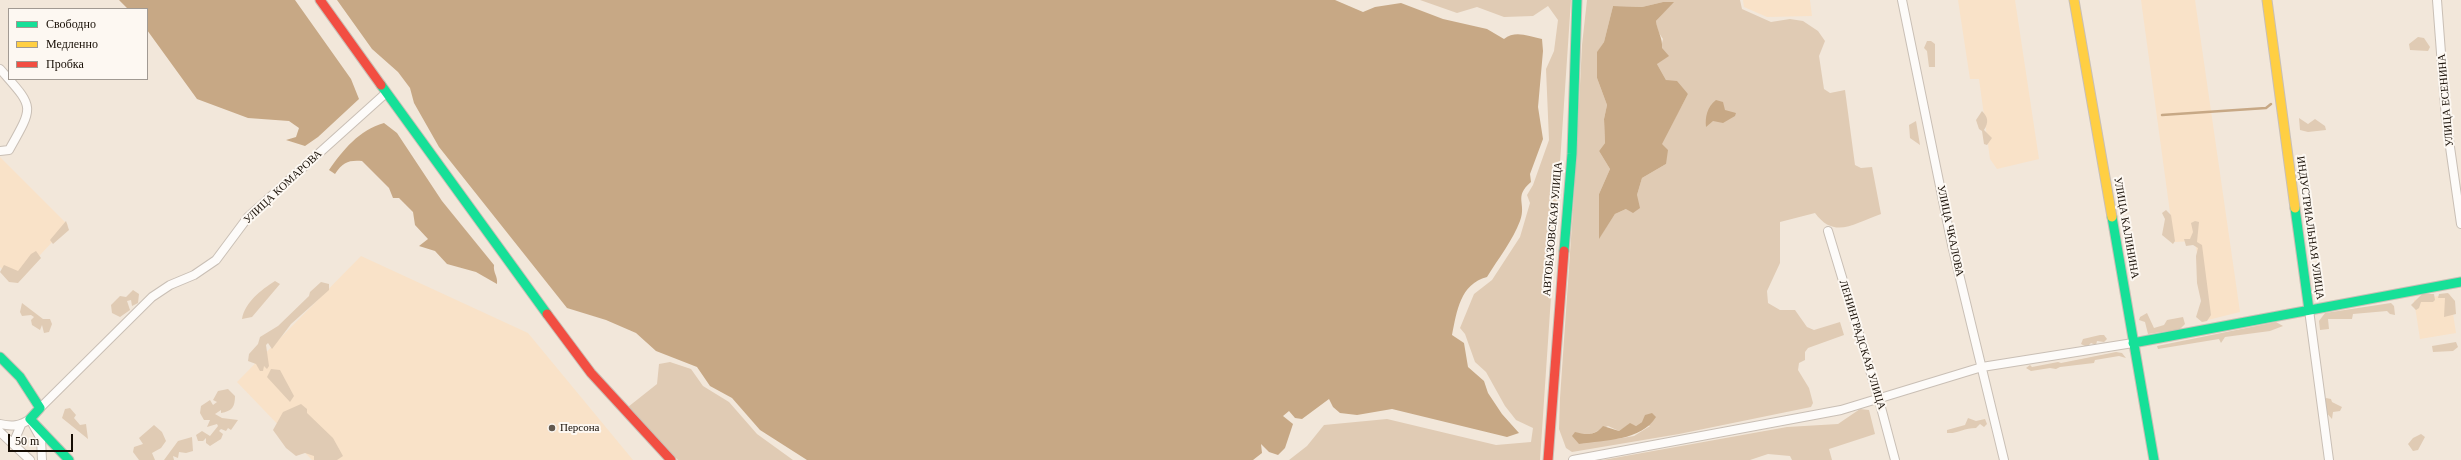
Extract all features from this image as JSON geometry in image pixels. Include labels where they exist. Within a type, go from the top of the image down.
[{"type":"street","points":[[320,0],[489,237],[591,373],[671,460]]},
{"type":"street","name":"АВТОБАЗОВСКАЯ УЛИЦА","points":[[1548,460],[1550,416],[1572,154],[1577,0]]},
{"type":"street","name":"УЛИЦА ЧКАЛОВА","points":[[1902,0],[1952,245],[2004,460]]},
{"type":"street","name":"УЛИЦА КАЛИНИНА","points":[[2074,0],[2154,460]]},
{"type":"street","name":"ИНДУСТРИАЛЬНАЯ УЛИЦА","points":[[2267,0],[2329,460]]},
{"type":"street","name":"УЛИЦА ЕСЕНИНА","points":[[2437,0],[2446,120],[2461,224]]},
{"type":"street","points":[[0,69],[8,78]]},
{"type":"street","points":[[0,151],[9,150],[27,118],[28,106],[22,93],[10,80]]},
{"type":"street","name":"УЛИЦА КОМАРОВА","points":[[40,408],[152,297],[170,285],[194,275],[216,260],[248,217],[386,94]]},
{"type":"street","name":"ЛЕНИНГРАДСКАЯ УЛИЦА","points":[[1828,231],[1879,400],[1894,460]]},
{"type":"street","points":[[1573,460],[1841,410],[1879,400],[1982,367],[2133,343],[2461,282]]},
{"type":"street","points":[[0,357],[20,377],[40,408],[30,419],[21,425],[9,426],[0,424]]},
{"type":"street","points":[[30,419],[41,439],[42,460]]},
{"type":"street","points":[[30,419],[69,460]]},
{"type":"street","points":[[17,448],[15,439],[21,425]]},
{"type":"street","points":[[0,432],[30,460]]},
{"type":"shaded area","points":[[119,0],[295,0],[351,79],[359,99],[318,137],[305,146],[286,140],[296,137],[299,128],[289,121],[248,118],[197,99],[148,31],[148,8],[127,8]]},
{"type":"shaded area","points":[[337,0],[1335,0],[1363,12],[1375,7],[1401,3],[1443,19],[1487,29],[1504,39],[1508,36],[1517,34],[1542,39],[1543,51],[1538,107],[1543,139],[1530,174],[1531,182],[1521,196],[1522,215],[1517,228],[1487,277],[1478,281],[1465,292],[1458,308],[1452,335],[1464,343],[1468,367],[1484,381],[1488,393],[1502,414],[1519,433],[1507,437],[1392,409],[1357,415],[1340,413],[1333,407],[1329,399],[1302,419],[1295,418],[1289,411],[1283,416],[1293,424],[1285,448],[1278,455],[1269,452],[1261,444],[1262,453],[1253,460],[807,460],[760,430],[732,398],[710,386],[697,367],[656,351],[636,333],[606,320],[567,308],[439,147],[414,103],[410,88],[398,72],[372,49]]},
{"type":"shaded area","points":[[1420,0],[1571,0],[1540,460],[1289,460],[1307,446],[1324,425],[1387,419],[1496,445],[1531,442],[1533,428],[1516,420],[1505,406],[1486,372],[1475,362],[1465,334],[1460,328],[1474,294],[1492,280],[1520,237],[1530,203],[1527,195],[1533,185],[1549,140],[1546,69],[1554,51],[1558,20],[1548,6],[1533,16],[1504,17],[1477,7],[1457,13]]},
{"type":"shaded area","points":[[1587,0],[1740,0],[1742,9],[1771,22],[1790,19],[1803,21],[1818,31],[1825,41],[1819,56],[1824,89],[1830,93],[1845,90],[1855,165],[1861,168],[1872,167],[1881,214],[1854,225],[1838,228],[1830,226],[1822,221],[1815,213],[1780,222],[1780,263],[1767,291],[1768,303],[1780,310],[1795,310],[1807,327],[1814,330],[1840,322],[1844,335],[1808,348],[1805,352],[1805,360],[1799,363],[1798,370],[1809,388],[1813,403],[1811,407],[1679,434],[1572,452],[1566,448],[1559,429],[1560,398],[1576,166],[1582,45]],"holes":[[[1663,2],[1673,2],[1656,21],[1657,30],[1663,39],[1657,64],[1666,80],[1688,94],[1661,144],[1666,164],[1642,178],[1637,195],[1626,209],[1615,214],[1599,238],[1599,194],[1610,169],[1599,151],[1605,143],[1604,119],[1607,105],[1597,78],[1597,53],[1604,42],[1613,6],[1642,7]],[[1642,422],[1650,426],[1634,436],[1616,439],[1572,436],[1589,435],[1608,426],[1619,431],[1630,424],[1636,426]]]},
{"type":"shaded area","points":[[1743,0],[1810,0],[1812,16],[1767,17],[1744,7]]},
{"type":"shaded area","points":[[1958,0],[2015,0],[2039,159],[1997,169],[1990,159],[1979,79],[1970,79]]},
{"type":"shaded area","points":[[2141,0],[2195,0],[2240,312],[2208,320],[2195,241],[2174,242]]},
{"type":"shaded area","points":[[1663,2],[1674,2],[1656,21],[1662,41],[1662,48],[1669,56],[1657,64],[1666,80],[1677,81],[1688,94],[1662,144],[1668,150],[1666,164],[1642,178],[1637,195],[1640,208],[1633,213],[1626,209],[1615,214],[1599,239],[1599,194],[1610,169],[1599,151],[1605,143],[1604,119],[1607,105],[1597,78],[1597,52],[1604,42],[1613,6],[1642,7]]},
{"type":"shaded area","points":[[2418,37],[2424,38],[2430,47],[2428,51],[2410,50],[2409,44]]},
{"type":"shaded area","points":[[1927,41],[1931,41],[1935,44],[1935,67],[1929,67],[1927,51],[1924,48]]},
{"type":"shaded area","points":[[1716,100],[1723,102],[1725,110],[1736,113],[1735,116],[1723,123],[1713,121],[1706,127],[1707,112]]},
{"type":"shaded area","points":[[1982,111],[1986,115],[1987,120],[1984,130],[1992,138],[1987,145],[1984,144],[1982,131],[1979,129],[1976,120]]},
{"type":"shaded area","points":[[2299,118],[2308,124],[2315,119],[2325,126],[2326,130],[2308,132],[2300,130]]},
{"type":"shaded area","points":[[1916,121],[1920,145],[1910,138],[1909,125]]},
{"type":"shaded area","points":[[384,123],[397,133],[442,201],[494,265],[497,284],[476,272],[447,264],[435,251],[419,246],[428,239],[415,225],[413,212],[399,198],[393,198],[389,188],[362,161],[353,161],[344,164],[335,174],[329,170],[346,148],[359,136],[367,130]]},
{"type":"shaded area","points":[[0,157],[68,225],[15,282],[0,267]]},
{"type":"shaded area","points":[[2166,210],[2171,215],[2175,241],[2173,244],[2162,235],[2165,219],[2162,213]]},
{"type":"shaded area","points":[[66,221],[69,230],[53,244],[50,240]]},
{"type":"shaded area","points":[[2195,221],[2199,222],[2197,242],[2202,245],[2211,315],[2207,321],[2202,322],[2196,317],[2201,301],[2197,283],[2196,256],[2198,248],[2193,245],[2186,246],[2184,239],[2190,239],[2193,232],[2191,223]]},
{"type":"shaded area","points":[[36,251],[41,258],[18,283],[9,282],[0,272],[4,265],[18,271],[31,254]]},
{"type":"shaded area","points":[[361,256],[528,333],[633,460],[312,460],[237,382]]},
{"type":"shaded area","points":[[275,281],[280,284],[252,317],[242,319],[246,307],[254,297]]},
{"type":"shaded area","points":[[321,282],[329,284],[329,290],[291,324],[272,349],[268,343],[266,345],[269,366],[267,369],[264,366],[263,371],[260,371],[256,364],[248,361],[249,354],[258,344],[260,337],[278,326],[309,296],[310,292]]},
{"type":"shaded area","points":[[133,290],[139,294],[138,303],[132,306],[131,300],[127,301],[130,310],[120,317],[112,313],[111,305],[120,296],[126,297]]},
{"type":"shaded area","points":[[2448,293],[2455,301],[2456,314],[2444,317],[2445,298],[2438,298],[2439,294]]},
{"type":"shaded area","points":[[2422,294],[2434,294],[2435,300],[2433,302],[2421,302],[2419,308],[2416,310],[2411,305]]},
{"type":"shaded area","points":[[2450,294],[2456,333],[2420,339],[2414,300]]},
{"type":"shaded area","points":[[22,303],[43,319],[50,319],[52,324],[49,332],[44,333],[42,325],[40,330],[32,325],[31,320],[34,317],[31,315],[22,316],[20,312]]},
{"type":"shaded area","points":[[2391,303],[2394,306],[2395,315],[2390,314],[2387,311],[2353,314],[2352,319],[2328,319],[2329,329],[2320,330],[2319,321],[2325,313]]},
{"type":"shaded area","points":[[2147,313],[2154,328],[2164,325],[2167,320],[2183,317],[2185,324],[2176,333],[2168,331],[2148,334],[2145,322],[2139,320],[2140,317]]},
{"type":"shaded area","points":[[2276,322],[2283,326],[2270,331],[2225,337],[2221,343],[2219,339],[2158,349],[2157,346]]},
{"type":"shaded area","points":[[2104,335],[2107,339],[2104,342],[2097,341],[2096,345],[2091,343],[2087,347],[2081,344],[2083,339]]},
{"type":"shaded area","points":[[2456,342],[2458,347],[2453,351],[2433,352],[2432,346]]},
{"type":"shaded area","points":[[2116,352],[2122,353],[2126,358],[2119,356],[2095,360],[2094,363],[2060,367],[2056,369],[2050,368],[2031,371],[2026,368],[2030,365],[2032,367],[2058,362],[2061,363]]},
{"type":"shaded area","points":[[670,362],[691,369],[703,386],[729,402],[757,434],[793,460],[678,460],[628,407],[657,384],[659,364]]},
{"type":"shaded area","points":[[271,369],[280,370],[294,396],[290,402],[267,377]]},
{"type":"shaded area","points":[[228,389],[235,396],[232,408],[221,413],[221,410],[215,414],[222,418],[238,420],[231,430],[228,428],[226,431],[221,429],[219,431],[223,434],[221,439],[210,446],[206,443],[206,438],[203,441],[198,441],[196,435],[202,431],[210,436],[218,426],[217,424],[207,427],[210,420],[204,420],[200,413],[201,406],[210,400],[213,405],[217,402],[213,400],[218,391]]},
{"type":"shaded area","points":[[2326,398],[2331,399],[2332,402],[2342,407],[2340,411],[2333,412],[2332,419],[2324,410]]},
{"type":"shaded area","points":[[301,404],[307,409],[307,413],[333,438],[343,456],[337,460],[314,460],[314,456],[305,453],[296,456],[286,448],[273,430],[283,412]]},
{"type":"shaded area","points":[[70,408],[76,415],[74,418],[80,425],[86,424],[88,439],[62,418],[65,409]]},
{"type":"shaded area","points":[[1860,409],[1869,410],[1875,434],[1829,449],[1832,460],[1792,460],[1790,456],[1768,454],[1750,460],[1603,460],[1787,427],[1838,424]]},
{"type":"shaded area","points":[[1652,413],[1656,417],[1649,425],[1641,431],[1622,438],[1579,444],[1572,436],[1575,432],[1583,434],[1594,433],[1603,426],[1619,431],[1630,423],[1636,426],[1642,422],[1645,415]]},
{"type":"shaded area","points":[[1968,418],[1976,421],[1985,419],[1987,424],[1984,427],[1980,424],[1976,428],[1947,433],[1947,430],[1965,425]]},
{"type":"shaded area","points":[[154,425],[162,432],[166,441],[161,448],[152,453],[155,460],[139,460],[133,452],[134,447],[143,444],[139,438]]},
{"type":"shaded area","points":[[2421,434],[2425,437],[2418,450],[2413,451],[2408,444],[2413,438]]},
{"type":"shaded area","points":[[192,437],[193,451],[186,453],[179,452],[178,458],[173,456],[174,460],[164,460],[178,441]]},
{"type":"waterway","points":[[2162,115],[2266,108],[2271,104]]},
{"type":"traffic: fast","points":[[1564,251],[1572,154],[1577,0]]},
{"type":"traffic: fast","points":[[381,85],[547,314]]},
{"type":"traffic: fast","points":[[2295,208],[2309,310]]},
{"type":"traffic: fast","points":[[2112,217],[2154,460]]},
{"type":"traffic: fast","points":[[2133,343],[2461,282]]},
{"type":"traffic: fast","points":[[0,357],[20,377],[40,408],[30,419],[69,460]]},
{"type":"traffic: slow","points":[[2074,0],[2112,217]]},
{"type":"traffic: slow","points":[[2267,0],[2295,208]]},
{"type":"traffic: jam","points":[[320,0],[381,85]]},
{"type":"traffic: jam","points":[[1548,460],[1564,251]]},
{"type":"traffic: jam","points":[[547,314],[591,373],[671,460]]},
{"type":"place","name":"Персона","points":[[552,428]]}]
